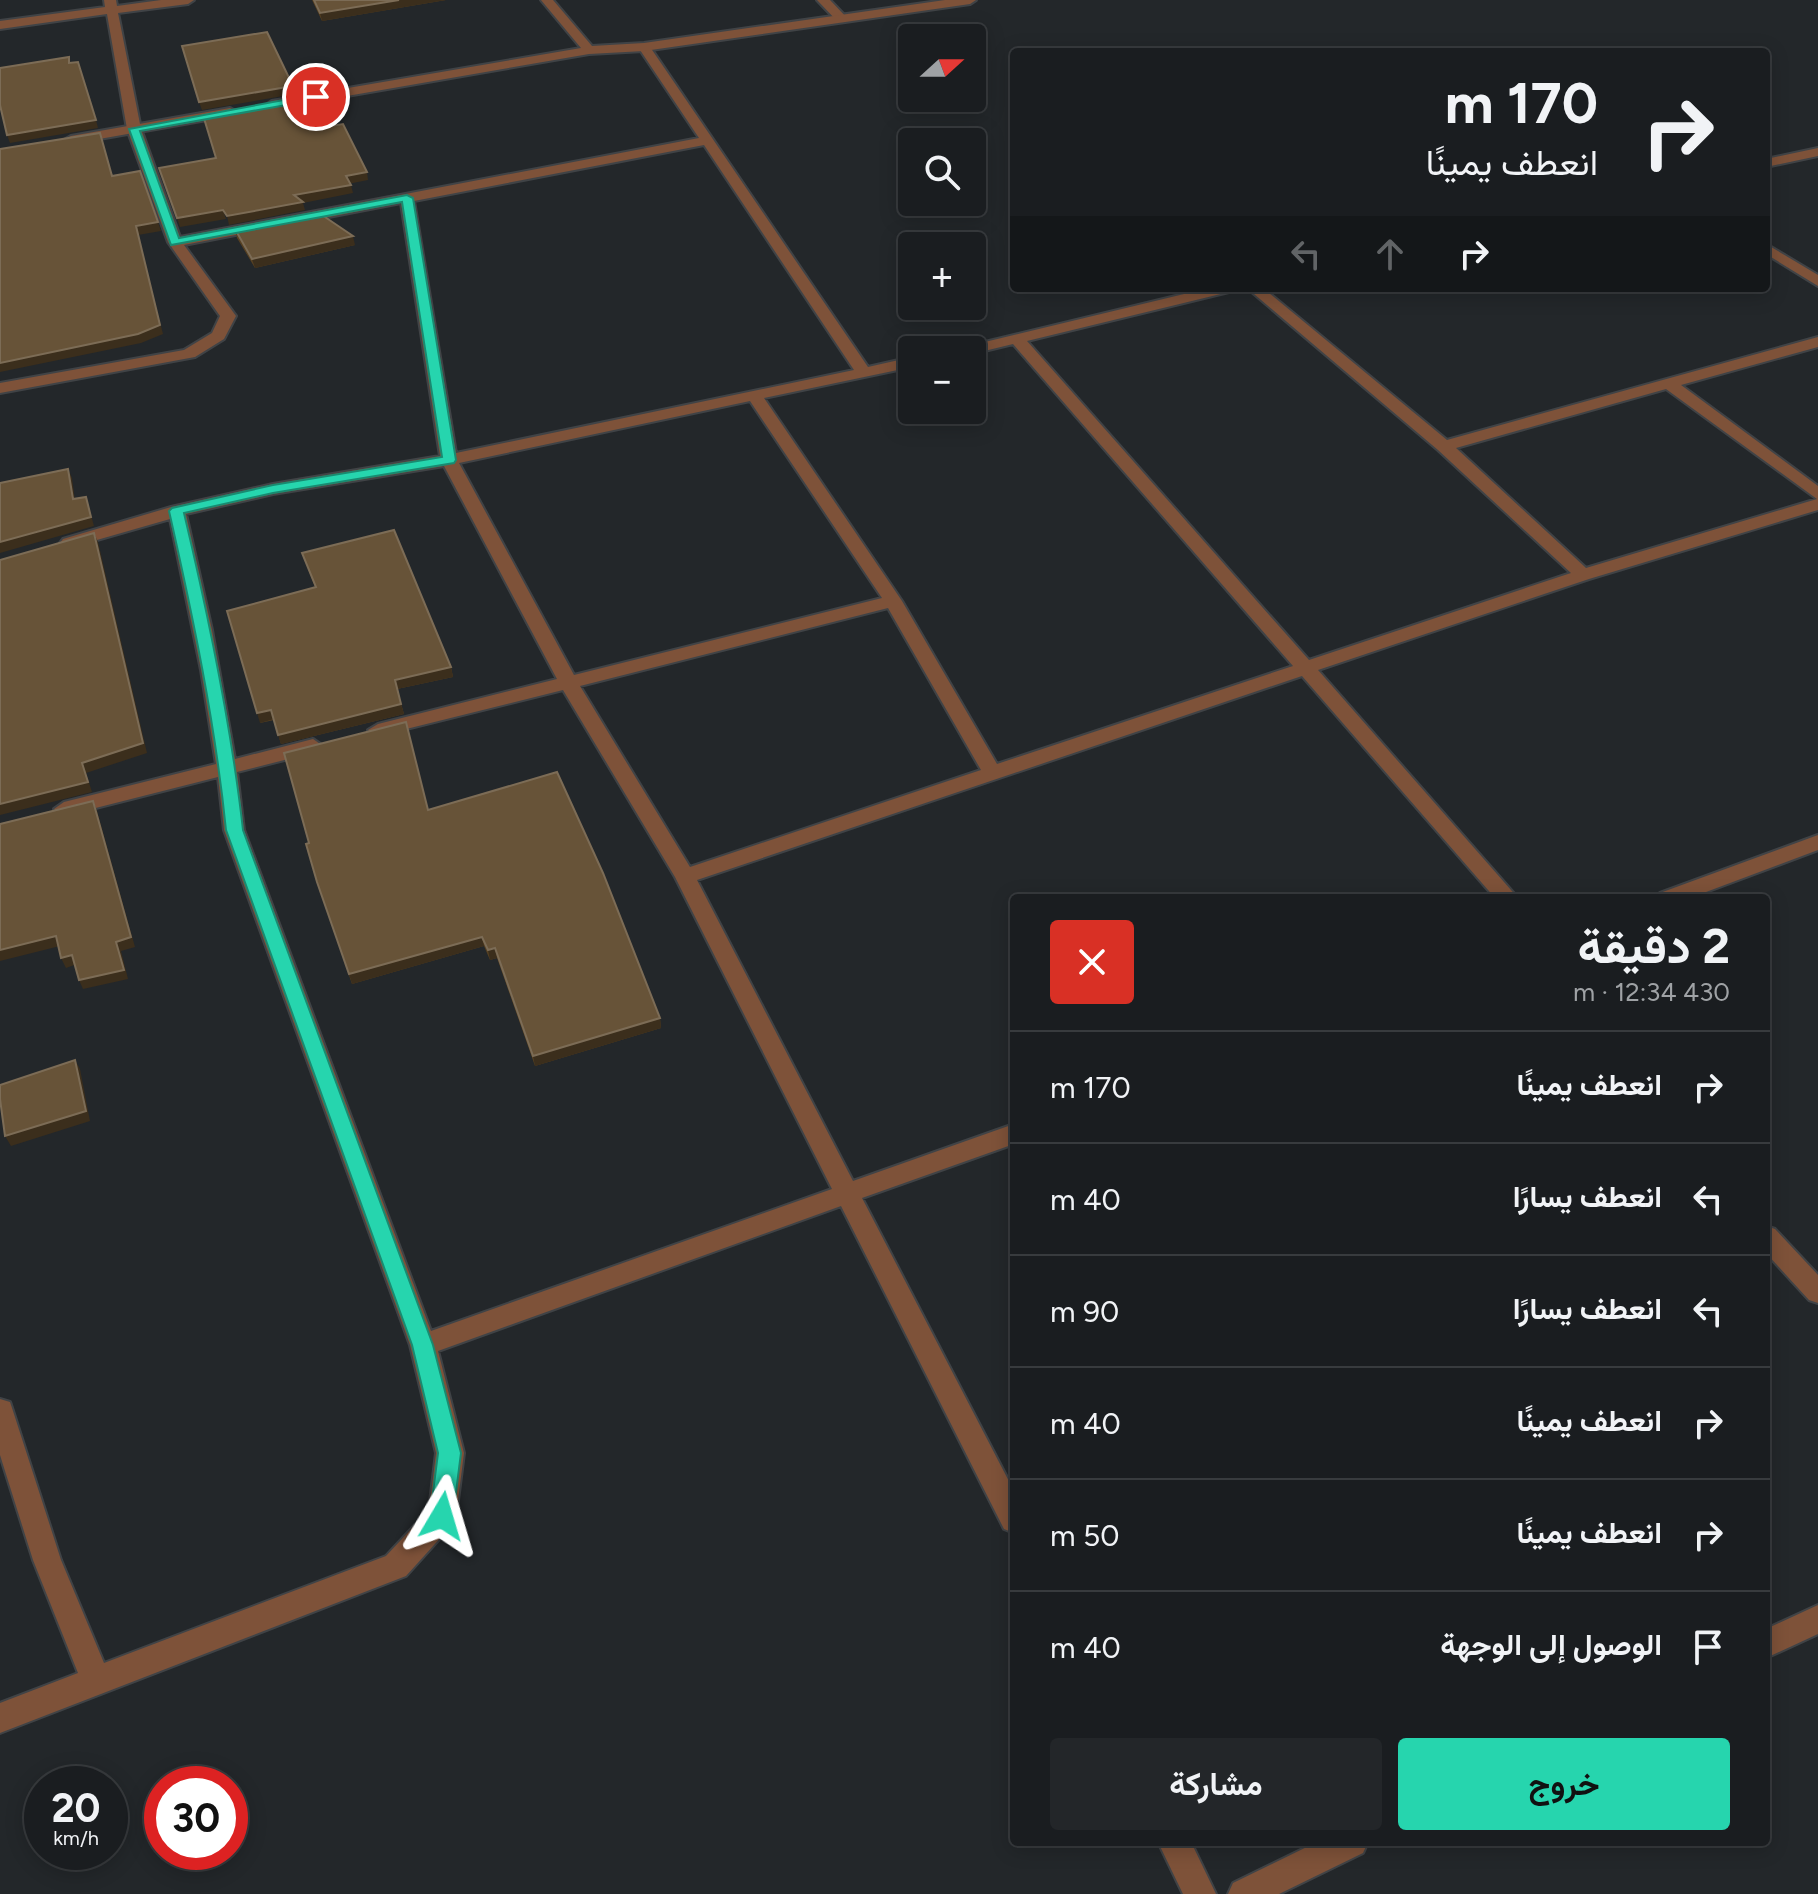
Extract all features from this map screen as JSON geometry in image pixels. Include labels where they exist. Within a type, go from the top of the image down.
[{"type":"street","points":[[0,25],[111,5],[188,0]]},
{"type":"street","points":[[547,0],[589,50]]},
{"type":"street","points":[[823,0],[842,19]]},
{"type":"street","points":[[260,107],[589,50],[644,47],[970,0]]},
{"type":"street","points":[[0,388],[189,354],[219,336],[228,316],[175,242],[134,129],[111,5]]},
{"type":"street","points":[[644,47],[864,373]]},
{"type":"street","points":[[60,142],[244,110]]},
{"type":"street","points":[[175,242],[706,141]]},
{"type":"street","points":[[1770,162],[1818,152]]},
{"type":"street","points":[[407,198],[449,460],[568,682],[685,876],[1010,1512]]},
{"type":"street","points":[[1770,251],[1818,282]]},
{"type":"street","points":[[986,346],[1211,292]]},
{"type":"street","points":[[1259,292],[1444,446],[1583,575]]},
{"type":"street","points":[[1017,339],[1503,894]]},
{"type":"street","points":[[1444,446],[1818,342]]},
{"type":"street","points":[[56,546],[177,511],[273,489],[449,460],[898,365]]},
{"type":"street","points":[[1668,383],[1818,494]]},
{"type":"street","points":[[755,396],[893,601],[993,774]]},
{"type":"street","points":[[685,876],[1583,575],[1818,504]]},
{"type":"street","points":[[0,1718],[396,1566],[442,1516],[450,1453],[423,1345],[234,830],[228,768],[208,648],[177,511]]},
{"type":"street","points":[[46,813],[893,601]]},
{"type":"street","points":[[1679,894],[1818,842]]},
{"type":"street","points":[[423,1345],[1010,1135]]},
{"type":"street","points":[[1770,1240],[1818,1292]]},
{"type":"street","points":[[0,1411],[47,1560],[97,1683]]},
{"type":"street","points":[[1770,1642],[1818,1619]]},
{"type":"street","points":[[1176,1846],[1200,1894]]},
{"type":"street","points":[[1244,1894],[1344,1846]]},
{"type":"building","points":[[314,0],[399,0],[320,13]]},
{"type":"building","points":[[267,32],[293,86],[199,102],[182,46]]},
{"type":"building","points":[[69,57],[69,63],[78,62],[96,120],[7,135],[0,105],[0,68]]},
{"type":"building","points":[[299,99],[313,129],[343,124],[367,172],[346,176],[351,185],[294,195],[303,202],[227,216],[223,210],[177,218],[159,168],[216,158],[203,115]]},
{"type":"building","points":[[100,133],[112,176],[140,171],[158,222],[136,226],[160,325],[138,334],[0,363],[0,149]]},
{"type":"building","points":[[319,213],[353,236],[252,259],[235,229]]},
{"type":"building","points":[[68,469],[73,499],[86,497],[91,517],[0,542],[0,483]]},
{"type":"building","points":[[394,530],[451,667],[395,680],[401,704],[278,735],[271,710],[257,713],[227,611],[316,587],[302,553]]},
{"type":"building","points":[[94,533],[143,743],[82,763],[88,782],[0,804],[0,560]]},
{"type":"building","points":[[406,722],[428,810],[557,772],[603,873],[660,1018],[533,1056],[495,948],[488,950],[482,937],[349,974],[317,882],[284,753]]},
{"type":"building","points":[[93,801],[131,937],[116,942],[124,970],[79,980],[72,955],[61,958],[56,936],[0,950],[0,824]]},
{"type":"building","points":[[75,1060],[86,1111],[5,1136],[0,1085]]},
{"type":"route","points":[[316,97],[134,129],[175,242],[407,198],[449,460],[273,489],[177,511],[208,648],[228,768],[234,830],[423,1345],[450,1453],[442,1516]]}]
